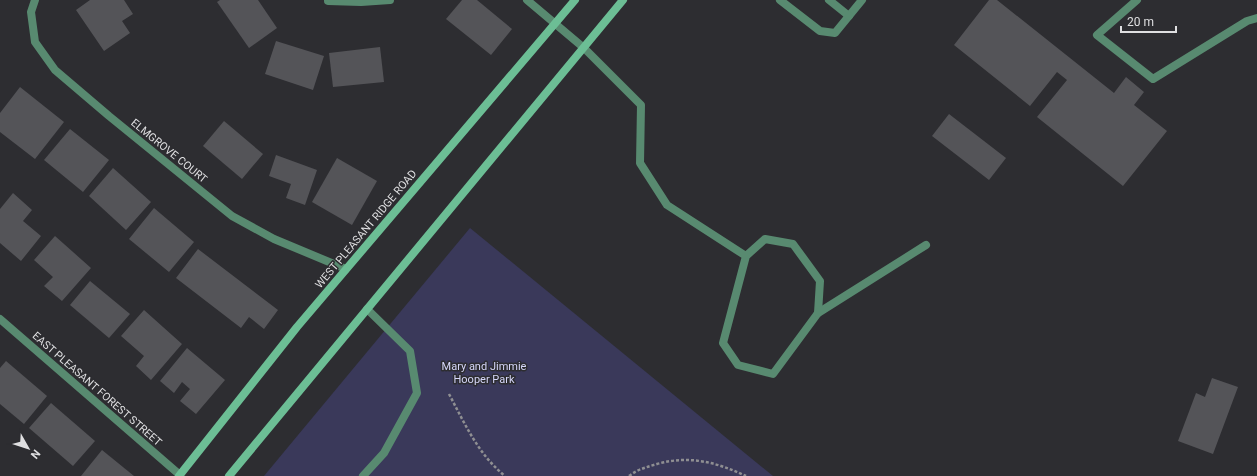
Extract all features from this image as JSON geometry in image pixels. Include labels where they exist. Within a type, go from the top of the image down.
[{"type":"street","name":"ELMGROVE COURT","points":[[35,0],[31,12],[35,42],[55,70],[232,216],[274,239],[346,269]]},
{"type":"street","points":[[328,1],[361,2],[390,0]]},
{"type":"street","points":[[527,0],[584,48],[641,105],[640,163],[667,205],[746,256]]},
{"type":"street","name":"WEST PLEASANT RIDGE ROAD","points":[[180,475],[297,327],[575,0]]},
{"type":"street","points":[[229,476],[623,0]]},
{"type":"street","points":[[780,0],[820,31],[835,33],[862,0]]},
{"type":"street","points":[[829,0],[849,16]]},
{"type":"street","points":[[1136,0],[1097,35],[1153,79],[1247,21],[1257,18]]},
{"type":"street","points":[[818,314],[820,281],[793,244],[765,239],[746,256],[723,343],[738,365],[773,374],[818,314],[926,245]]},
{"type":"street","points":[[364,476],[384,453],[418,393],[410,352],[367,309]]},
{"type":"street","name":"EAST PLEASANT FOREST STREET","points":[[0,319],[180,475]]},
{"type":"path","points":[[449,394],[471,436],[492,465],[505,476]]},
{"type":"path","points":[[629,476],[637,470],[680,459],[705,460],[727,467],[746,476]]},
{"type":"green space","name":"Mary and Jimmie Hooper Park","points":[[470,228],[773,476],[264,476]]},
{"type":"building","points":[[90,0],[124,0],[133,14],[122,21],[130,33],[104,51],[76,10]]},
{"type":"building","points":[[220,0],[258,0],[277,28],[249,48],[217,2]]},
{"type":"building","points":[[462,0],[477,0],[512,29],[491,55],[446,19]]},
{"type":"building","points":[[989,0],[997,0],[1114,93],[1126,77],[1144,92],[1134,105],[1167,131],[1123,186],[1037,117],[1067,80],[1057,72],[1030,106],[954,45]]},
{"type":"building","points":[[276,41],[324,56],[313,90],[265,74]]},
{"type":"building","points":[[380,47],[384,82],[333,87],[329,53]]},
{"type":"building","points":[[20,87],[64,122],[35,159],[0,132],[0,113]]},
{"type":"building","points":[[949,114],[1006,158],[989,180],[932,136]]},
{"type":"building","points":[[224,121],[263,154],[242,179],[203,146]]},
{"type":"building","points":[[70,129],[109,160],[83,192],[44,160]]},
{"type":"building","points":[[276,155],[317,170],[305,205],[286,198],[291,184],[269,176]]},
{"type":"building","points":[[337,158],[377,181],[352,225],[312,202]]},
{"type":"building","points":[[113,168],[151,202],[126,230],[89,196]]},
{"type":"building","points":[[13,193],[32,210],[23,221],[41,236],[21,261],[0,243],[0,209]]},
{"type":"building","points":[[154,208],[194,242],[169,272],[129,239]]},
{"type":"building","points":[[55,236],[91,268],[62,301],[44,286],[53,277],[34,260]]},
{"type":"building","points":[[198,249],[278,310],[264,329],[249,317],[241,328],[176,278]]},
{"type":"building","points":[[90,281],[130,314],[109,338],[70,305]]},
{"type":"building","points":[[144,310],[182,344],[151,380],[136,366],[144,356],[121,336]]},
{"type":"building","points":[[187,348],[225,380],[196,414],[180,401],[190,389],[182,382],[174,393],[160,381]]},
{"type":"building","points":[[6,361],[47,396],[24,424],[0,404],[0,368]]},
{"type":"building","points":[[1212,378],[1238,387],[1213,454],[1178,441],[1196,393],[1205,397]]},
{"type":"building","points":[[51,403],[95,441],[73,466],[29,428]]},
{"type":"building","points":[[102,450],[134,476],[81,476]]}]
